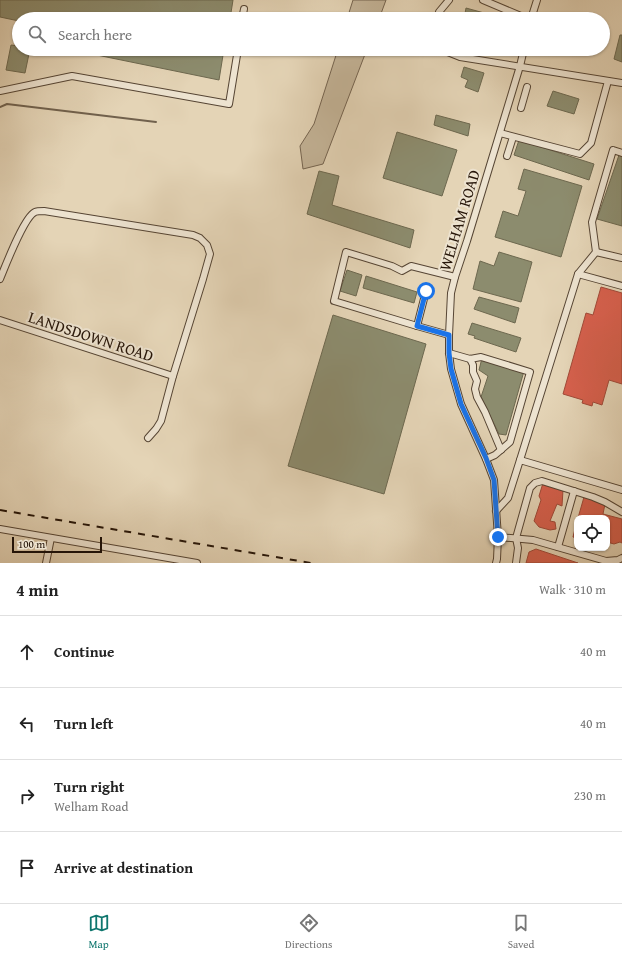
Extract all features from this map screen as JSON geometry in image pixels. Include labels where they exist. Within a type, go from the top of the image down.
[{"type":"street","points":[[439,12],[449,0]]},
{"type":"street","points":[[483,0],[513,12]]},
{"type":"street","points":[[532,12],[536,0]]},
{"type":"street","points":[[0,90],[72,76],[229,104],[237,56]]},
{"type":"street","points":[[458,56],[622,83]]},
{"type":"street","name":"WELHAM ROAD","points":[[496,563],[498,537],[494,480],[486,458],[461,404],[451,369],[449,335],[451,293],[522,56]]},
{"type":"street","points":[[500,133],[580,154],[591,143],[608,81]]},
{"type":"street","points":[[521,108],[527,87]]},
{"type":"street","points":[[512,91],[525,95]]},
{"type":"street","points":[[507,156],[513,137]]},
{"type":"street","points":[[496,511],[508,498],[578,274],[596,252],[592,222],[613,150],[622,152]]},
{"type":"street","points":[[0,279],[8,258],[27,220],[34,212],[44,211],[193,235],[200,238],[207,245],[210,254],[161,421],[148,438]]},
{"type":"street","points":[[449,335],[334,301],[346,252],[402,270],[411,266],[455,277]]},
{"type":"street","points":[[596,252],[622,258]]},
{"type":"street","points":[[578,274],[622,286]]},
{"type":"street","points":[[417,326],[426,291]]},
{"type":"street","name":"LANDSDOWN ROAD","points":[[0,320],[173,376]]},
{"type":"street","points":[[449,353],[470,359],[481,357],[530,372],[510,442],[495,455],[486,458]]},
{"type":"street","points":[[470,359],[477,381],[477,397],[501,450]]},
{"type":"street","points":[[520,460],[622,490]]},
{"type":"street","points":[[516,563],[518,548],[516,538],[530,488],[535,483],[542,481],[599,499],[622,512]]},
{"type":"street","points":[[558,548],[574,491]]},
{"type":"street","points":[[0,529],[197,563]]},
{"type":"street","points":[[498,537],[533,540],[605,562],[622,558]]},
{"type":"street","points":[[45,563],[51,538]]},
{"type":"shaded area","points":[[353,0],[386,0],[382,12],[349,12]]},
{"type":"shaded area","points":[[336,56],[364,56],[323,164],[303,169],[300,146],[314,124]]},
{"type":"building: Shops","points":[[601,287],[622,293],[622,384],[609,380],[602,405],[593,402],[592,406],[582,403],[583,400],[563,394],[586,313],[593,315]]},
{"type":"building: Shops","points":[[543,483],[563,490],[562,506],[557,504],[550,521],[555,522],[556,529],[550,530],[539,527],[534,521],[541,500],[539,496]]},
{"type":"building: Shops","points":[[584,497],[605,504],[603,514],[607,515],[579,515]]},
{"type":"building: Shops","points":[[610,516],[622,519],[622,543],[620,542],[614,544],[610,543]]},
{"type":"building: Shops","points":[[536,549],[578,563],[526,563],[529,552]]},
{"type":"building: Industry","points":[[0,0],[233,0],[231,12],[12,12],[12,20],[0,17]]},
{"type":"building: Industry","points":[[466,8],[481,12],[465,12]]},
{"type":"building: Industry","points":[[620,35],[622,35],[622,62],[614,59]]},
{"type":"building: Industry","points":[[11,45],[12,56],[29,56],[25,73],[6,70]]},
{"type":"building: Industry","points":[[102,56],[223,56],[219,80]]},
{"type":"building: Industry","points":[[464,67],[484,73],[478,92],[465,87],[468,80],[461,77]]},
{"type":"building: Industry","points":[[553,91],[579,99],[574,114],[547,106]]},
{"type":"building: Industry","points":[[436,115],[470,124],[468,136],[434,125]]},
{"type":"building: Industry","points":[[397,132],[457,150],[442,196],[383,178]]},
{"type":"building: Industry","points":[[519,140],[594,164],[589,180],[514,155]]},
{"type":"building: Industry","points":[[619,155],[622,156],[622,226],[597,219]]},
{"type":"building: Industry","points":[[524,169],[582,186],[561,257],[495,237],[503,211],[518,216],[526,191],[518,189]]},
{"type":"building: Industry","points":[[319,171],[339,176],[332,205],[414,230],[410,248],[307,214]]},
{"type":"building: Industry","points":[[499,252],[532,262],[521,302],[473,289],[480,261],[494,266]]},
{"type":"building: Industry","points":[[347,270],[362,275],[356,296],[340,291]]},
{"type":"building: Industry","points":[[366,276],[417,292],[414,303],[363,288]]},
{"type":"building: Industry","points":[[479,297],[519,308],[515,323],[474,309]]},
{"type":"building: Industry","points":[[333,315],[426,344],[384,494],[288,466]]},
{"type":"building: Industry","points":[[472,323],[521,338],[516,352],[474,338],[475,336],[468,334]]},
{"type":"building: Industry","points":[[482,358],[524,371],[506,435],[499,434],[481,397],[488,376],[479,370]]},
{"type":"waterway","points":[[0,107],[7,104],[156,122]]},
{"type":"railway","points":[[0,510],[311,563]]},
{"type":"route","points":[[426,291],[417,326],[449,335],[451,369],[461,404],[486,458],[494,480],[498,537]]}]
